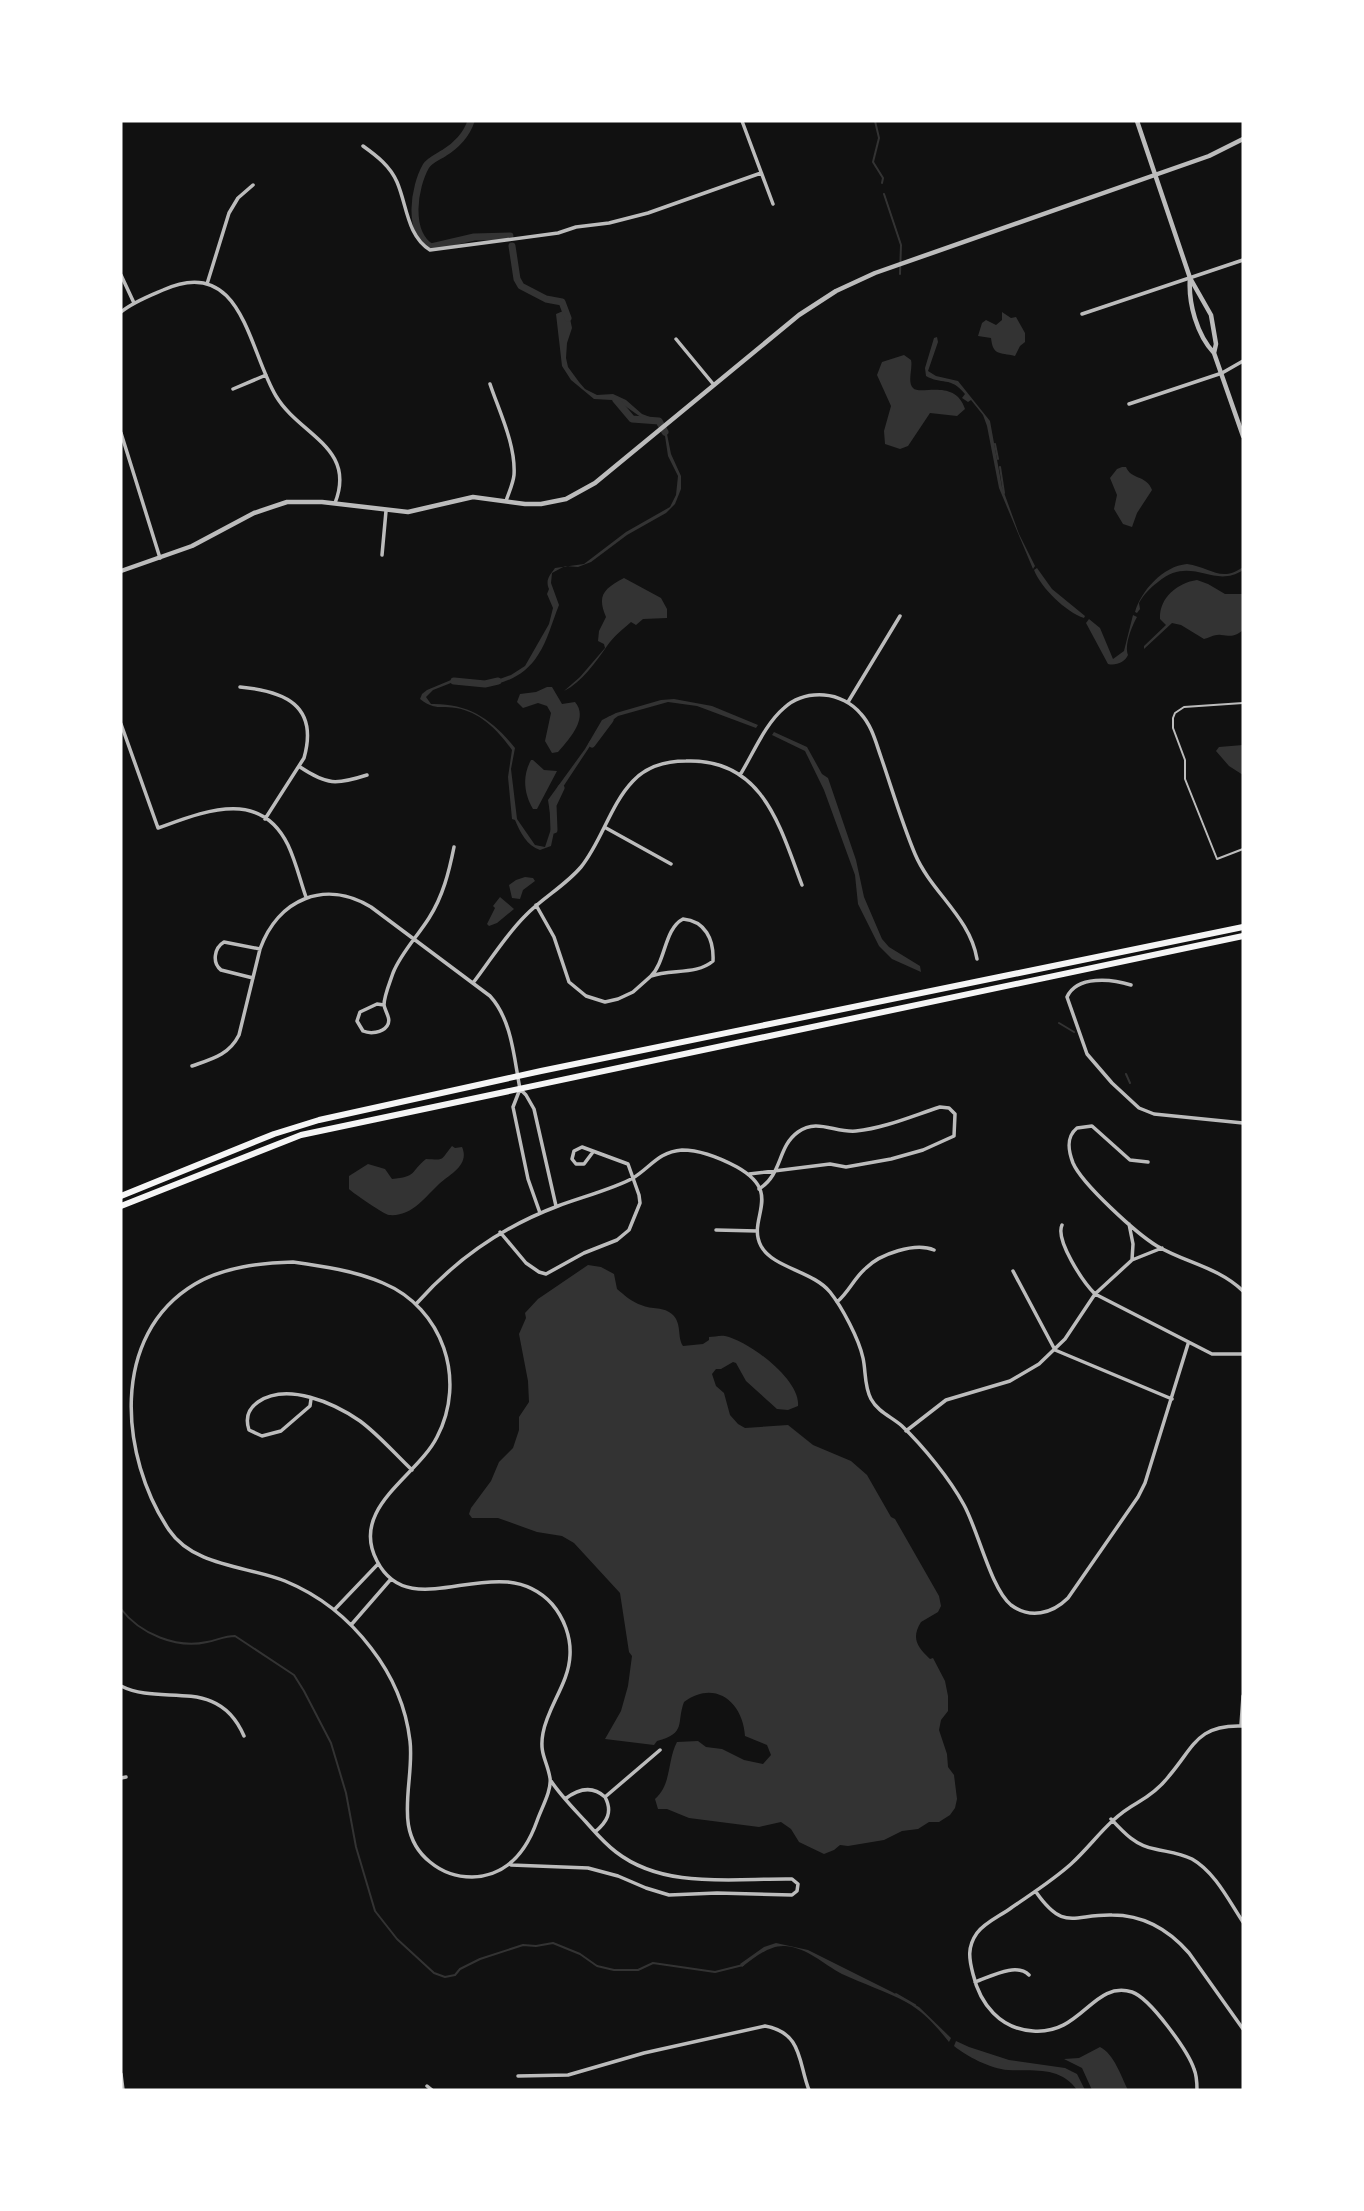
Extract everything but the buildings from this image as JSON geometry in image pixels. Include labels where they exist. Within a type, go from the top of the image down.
[{"type":"main road","points":[[121,1196],[302,1124],[517,1076],[1243,927]]},
{"type":"main road","points":[[121,1206],[300,1135],[1243,936]]},
{"type":"street","points":[[742,121],[773,204]]},
{"type":"street","points":[[1137,121],[1190,278],[1211,315],[1216,344],[1214,353]]},
{"type":"street","points":[[121,571],[205,539],[275,505],[308,501],[414,512],[473,497],[541,504],[574,496],[595,483],[823,298],[861,278],[1209,156],[1243,139]]},
{"type":"street","points":[[363,146],[380,159],[393,175],[418,241],[430,250],[558,233],[576,227],[628,219],[761,173]]},
{"type":"street","points":[[207,284],[229,212],[238,198],[253,185]]},
{"type":"street","points":[[1082,314],[1243,260]]},
{"type":"street","points":[[121,275],[134,303]]},
{"type":"street","points":[[1190,278],[1189,289],[1195,317],[1214,353],[1243,436]]},
{"type":"street","points":[[121,312],[134,303],[184,282],[207,284],[223,292],[237,307],[280,403],[334,457],[341,481],[335,503]]},
{"type":"street","points":[[676,339],[714,385]]},
{"type":"street","points":[[1129,404],[1222,373],[1243,361]]},
{"type":"street","points":[[233,389],[266,375]]},
{"type":"street","points":[[490,384],[507,433],[514,467],[513,483],[506,501]]},
{"type":"street","points":[[121,433],[160,558]]},
{"type":"street","points":[[382,555],[387,511]]},
{"type":"street","points":[[848,702],[900,616]]},
{"type":"street","points":[[240,687],[277,693],[286,698],[299,710],[307,728],[308,738],[300,767],[265,819]]},
{"type":"street","points":[[740,775],[777,715],[792,702],[819,695],[829,695],[848,702],[867,722],[915,853],[930,881],[966,927],[977,959]]},
{"type":"street","points":[[121,724],[158,828],[222,808],[243,810],[265,819],[289,847],[307,898]]},
{"type":"street","points":[[473,983],[515,927],[536,905],[580,868],[631,783],[655,766],[678,761],[704,762],[740,775],[760,792],[774,813],[802,886]]},
{"type":"street","points":[[300,767],[316,778],[333,783],[367,775]]},
{"type":"street","points":[[606,828],[671,864]]},
{"type":"street","points":[[384,1005],[377,1004],[360,1012],[358,1021],[363,1031],[371,1034],[388,1025],[384,1005],[396,965],[429,918],[443,891],[454,847]]},
{"type":"street","points":[[192,1066],[224,1054],[235,1043],[260,949],[265,935],[278,916],[307,898],[329,894],[351,897],[371,907],[473,983],[490,996],[502,1012],[520,1090],[513,1107],[528,1179],[540,1213]]},
{"type":"street","points":[[536,905],[554,937],[569,982],[586,996],[605,1002],[633,992],[657,970],[677,922],[682,919],[691,920],[703,926],[711,941],[713,961],[698,969],[662,972],[651,976]]},
{"type":"street","points":[[253,978],[221,970],[215,963],[218,947],[224,942],[260,949]]},
{"type":"street","points":[[1131,985],[1104,980],[1081,983],[1070,990],[1067,996],[1091,1061],[1130,1101],[1147,1112],[1243,1123]]},
{"type":"street","points":[[520,1090],[534,1109],[556,1206]]},
{"type":"street","points":[[747,1174],[775,1171],[830,1164],[846,1167],[913,1153],[954,1136],[955,1114],[948,1108],[940,1107],[888,1125],[855,1131],[826,1125],[808,1126],[790,1138],[775,1171],[769,1182],[759,1189]]},
{"type":"street","points":[[1148,1162],[1130,1160],[1092,1126],[1077,1128],[1070,1136],[1068,1144],[1074,1166],[1141,1235],[1162,1248],[1209,1267],[1243,1291]]},
{"type":"street","points":[[500,1233],[526,1263],[538,1272],[551,1273],[573,1258],[617,1240],[629,1230],[640,1203],[631,1168],[625,1161],[579,1147],[574,1151],[572,1159],[576,1164],[584,1164],[593,1152]]},
{"type":"street","points":[[416,1304],[457,1262],[500,1233],[540,1213],[634,1178],[662,1155],[681,1150],[719,1159],[747,1174],[759,1189],[763,1203],[757,1231],[765,1252],[816,1279],[830,1292],[862,1351],[866,1387],[871,1400],[906,1431],[963,1504],[1002,1594],[1021,1611],[1038,1613],[1054,1609],[1068,1598],[1138,1497],[1149,1473],[1188,1344]]},
{"type":"street","points":[[1128,1223],[1133,1244],[1132,1260]]},
{"type":"street","points":[[1062,1224],[1060,1229],[1063,1245],[1095,1294],[1212,1354],[1243,1354]]},
{"type":"street","points":[[716,1230],[757,1231]]},
{"type":"street","points":[[836,1302],[874,1261],[919,1247],[934,1250]]},
{"type":"street","points":[[906,1431],[946,1400],[1010,1381],[1039,1364],[1070,1333],[1095,1294],[1132,1260],[1162,1248]]},
{"type":"street","points":[[509,1865],[588,1868],[610,1873],[668,1895],[792,1895],[799,1888],[792,1879],[707,1880],[656,1872],[622,1857],[565,1799],[551,1780],[542,1756],[543,1733],[566,1677],[570,1655],[567,1632],[557,1611],[542,1595],[514,1582],[492,1581],[420,1590],[391,1579],[378,1564],[371,1535],[375,1514],[386,1496],[424,1457],[439,1434],[451,1392],[449,1364],[441,1339],[426,1314],[416,1304],[383,1283],[293,1262],[243,1267],[205,1278],[179,1295],[158,1317],[139,1355],[131,1414],[133,1445],[141,1473],[176,1539],[195,1553],[279,1579],[308,1592],[335,1609],[368,1643],[388,1672],[402,1706],[411,1746],[407,1820],[411,1837],[419,1852],[438,1868],[461,1877],[489,1875],[509,1865],[531,1839],[551,1780]]},
{"type":"street","points":[[1013,1270],[1055,1350],[1172,1399]]},
{"type":"street","points":[[311,1399],[310,1406],[281,1430],[262,1436],[249,1430],[248,1413],[256,1403],[265,1398],[283,1393],[311,1399],[359,1421],[412,1470]]},
{"type":"street","points":[[335,1609],[378,1564]]},
{"type":"street","points":[[351,1625],[391,1579]]},
{"type":"street","points":[[121,1686],[203,1699],[228,1711],[244,1736]]},
{"type":"street","points":[[1197,2090],[1197,2078],[1191,2061],[1143,1997],[1126,1991],[1107,1993],[1066,2025],[1038,2032],[1017,2028],[998,2018],[984,2003],[975,1982],[969,1954],[975,1935],[981,1928],[1072,1863],[1111,1819],[1154,1792],[1172,1774],[1186,1751],[1200,1737],[1218,1728],[1242,1726],[1243,1696]]},
{"type":"street","points":[[605,1797],[660,1751]]},
{"type":"street","points":[[121,1778],[127,1777]]},
{"type":"street","points":[[565,1799],[576,1791],[589,1789],[605,1797],[609,1808],[608,1815],[603,1825],[595,1832]]},
{"type":"street","points":[[1111,1819],[1124,1833],[1143,1846],[1182,1854],[1200,1865],[1214,1880],[1243,1922]]},
{"type":"street","points":[[1035,1891],[1051,1911],[1065,1918],[1125,1915],[1160,1927],[1189,1953],[1243,2029]]},
{"type":"street","points":[[975,1982],[1015,1969],[1024,1970],[1029,1975]]},
{"type":"street","points":[[518,2076],[568,2075],[643,2053],[765,2026],[780,2030],[793,2041],[800,2055],[809,2090]]},
{"type":"street","points":[[121,2074],[123,2090]]},
{"type":"street","points":[[427,2086],[432,2090]]},
{"type":"lane","points":[[1243,703],[1184,707],[1175,713],[1172,723],[1185,760],[1185,779],[1217,859],[1243,849]]},
{"type":"shaded area","points":[[568,309],[572,328],[567,343],[568,367],[585,389],[597,395],[613,394],[626,400],[642,414],[658,420],[667,434],[671,454],[681,476],[681,489],[675,504],[666,513],[627,535],[591,562],[578,567],[568,566],[584,564],[626,532],[670,507],[676,495],[678,476],[668,456],[665,436],[656,423],[645,420],[612,400],[594,399],[571,380],[562,366],[556,314]]},
{"type":"shaded area","points":[[1002,312],[1011,318],[1016,317],[1025,333],[1025,342],[1015,356],[995,351],[991,338],[978,336],[982,323],[986,320],[996,325],[1002,320]]},
{"type":"shaded area","points":[[937,337],[938,342],[928,371],[936,376],[958,381],[990,421],[1002,487],[1019,534],[1035,566],[1033,569],[999,488],[983,415],[971,400],[968,402],[962,398],[965,394],[960,388],[926,376],[925,368],[934,338]]},
{"type":"shaded area","points":[[904,355],[911,360],[910,382],[913,388],[954,394],[965,409],[957,416],[930,413],[908,446],[900,449],[885,444],[884,431],[891,406],[877,375],[882,362]]},
{"type":"shaded area","points":[[1122,467],[1147,482],[1152,490],[1137,513],[1132,527],[1123,524],[1114,509],[1117,495],[1110,478]]},
{"type":"shaded area","points":[[1187,564],[1222,574],[1235,572],[1243,567],[1243,570],[1222,576],[1192,571],[1170,574],[1147,591],[1139,603],[1140,609],[1135,612],[1142,596],[1154,581],[1170,569]]},
{"type":"shaded area","points":[[1037,568],[1052,589],[1085,616],[1084,618],[1062,605],[1048,592],[1037,577],[1034,570]]},
{"type":"shaded area","points":[[552,573],[551,583],[559,605],[545,643],[531,665],[501,683],[478,686],[456,681],[433,690],[426,697],[431,704],[456,706],[478,715],[497,729],[515,748],[511,769],[517,819],[535,845],[545,847],[552,826],[548,800],[585,749],[602,720],[616,713],[674,699],[712,706],[758,725],[756,728],[697,706],[668,702],[618,716],[602,728],[553,802],[555,827],[551,846],[540,850],[528,842],[512,819],[508,777],[512,750],[507,743],[488,723],[473,713],[434,706],[420,699],[427,690],[451,680],[486,684],[511,675],[525,666],[549,624],[553,608],[547,594]]},
{"type":"shaded area","points":[[624,578],[661,598],[667,609],[667,618],[643,619],[636,625],[631,622],[612,639],[593,665],[582,677],[564,691],[605,648],[604,644],[598,641],[599,631],[606,617],[602,598],[611,586]]},
{"type":"shaded area","points":[[1197,580],[1225,594],[1243,594],[1243,630],[1233,636],[1217,635],[1204,639],[1181,625],[1172,623],[1144,649],[1166,625],[1160,619],[1160,611],[1166,598],[1176,588]]},
{"type":"shaded area","points":[[1133,615],[1137,617],[1128,641],[1128,655],[1120,663],[1108,664],[1086,623],[1089,619],[1100,628],[1113,659],[1124,651]]},
{"type":"shaded area","points":[[552,687],[562,704],[575,702],[580,715],[572,735],[558,752],[552,753],[545,741],[551,713],[547,706],[538,703],[523,708],[517,702],[520,694]]},
{"type":"shaded area","points":[[774,732],[807,747],[822,774],[828,778],[856,860],[864,897],[882,939],[889,947],[920,966],[921,972],[892,959],[879,946],[858,904],[855,875],[824,790],[805,751],[772,735]]},
{"type":"shaded area","points":[[1243,745],[1243,775],[1229,766],[1216,751],[1219,747]]},
{"type":"shaded area","points":[[531,760],[544,770],[557,771],[537,809],[533,809],[530,803],[525,785]]},
{"type":"shaded area","points":[[525,877],[535,881],[523,890],[520,899],[512,898],[509,885]]},
{"type":"shaded area","points":[[500,897],[514,909],[489,926],[487,924],[495,908],[493,906]]},
{"type":"shaded area","points":[[452,1146],[462,1147],[464,1153],[461,1164],[405,1213],[386,1214],[349,1189],[349,1176],[368,1164],[385,1169],[392,1179],[400,1178],[410,1175],[426,1159],[442,1158]]},
{"type":"shaded area","points":[[588,1265],[601,1267],[614,1274],[617,1289],[634,1302],[666,1310],[673,1315],[678,1322],[683,1346],[703,1344],[709,1337],[725,1336],[747,1345],[783,1374],[797,1396],[798,1406],[788,1410],[777,1409],[746,1381],[736,1363],[716,1369],[712,1374],[716,1386],[724,1393],[730,1415],[738,1424],[745,1428],[788,1425],[813,1445],[851,1461],[867,1475],[939,1596],[941,1606],[938,1612],[921,1622],[916,1638],[922,1650],[930,1659],[933,1658],[945,1681],[948,1696],[948,1711],[941,1720],[939,1730],[947,1754],[948,1767],[954,1775],[957,1799],[950,1815],[939,1822],[929,1822],[918,1829],[902,1831],[884,1840],[840,1845],[824,1854],[799,1842],[791,1829],[781,1822],[759,1827],[689,1818],[667,1809],[658,1809],[655,1799],[667,1779],[677,1742],[698,1741],[706,1747],[722,1749],[744,1760],[763,1764],[771,1755],[767,1745],[745,1736],[739,1713],[733,1704],[716,1694],[695,1695],[684,1702],[677,1731],[654,1745],[605,1739],[621,1711],[632,1656],[629,1652],[620,1593],[574,1543],[562,1536],[537,1532],[498,1518],[472,1518],[469,1514],[491,1481],[499,1462],[513,1448],[519,1430],[519,1417],[529,1402],[519,1334],[526,1318],[525,1313],[538,1299]]},
{"type":"shaded area","points":[[776,1943],[808,1950],[919,2007],[951,2038],[949,2042],[912,2006],[891,1994],[842,1974],[793,1947],[779,1946],[762,1953],[742,1967],[740,1964],[764,1947]]},
{"type":"shaded area","points":[[956,2041],[1009,2060],[1065,2068],[1077,2074],[1085,2090],[1077,2090],[1055,2073],[1008,2070],[987,2065],[954,2046]]},
{"type":"shaded area","points":[[1100,2047],[1113,2060],[1128,2090],[1092,2090],[1082,2068],[1064,2059],[1079,2058]]},
{"type":"waterway","points":[[471,121],[457,143],[426,166],[416,197],[418,231],[431,247],[474,237],[510,236]]},
{"type":"waterway","points":[[875,121],[879,138],[873,162],[883,178],[882,183]]},
{"type":"waterway","points":[[884,194],[901,245],[900,274]]},
{"type":"waterway","points":[[512,246],[517,279],[521,286],[546,299],[562,302],[568,318]]},
{"type":"waterway","points":[[616,400],[632,419],[659,421],[665,432]]},
{"type":"waterway","points":[[995,444],[998,459]]},
{"type":"waterway","points":[[1000,467],[1004,493]]},
{"type":"waterway","points":[[454,681],[485,684],[498,681]]},
{"type":"waterway","points":[[592,744],[610,720]]},
{"type":"waterway","points":[[554,830],[553,805],[561,788]]},
{"type":"waterway","points":[[1059,1023],[1074,1032]]},
{"type":"waterway","points":[[1126,1074],[1130,1083]]},
{"type":"waterway","points":[[121,1609],[138,1626],[172,1641],[195,1644],[235,1636],[294,1675],[331,1743],[346,1793],[356,1847],[375,1911],[397,1939],[434,1973],[445,1977],[455,1975],[460,1969],[480,1959],[523,1945],[553,1943],[580,1954],[597,1966],[614,1970],[638,1970],[653,1963],[715,1972],[743,1965]]},
{"type":"waterway","points":[[896,1994],[915,2005]]}]
